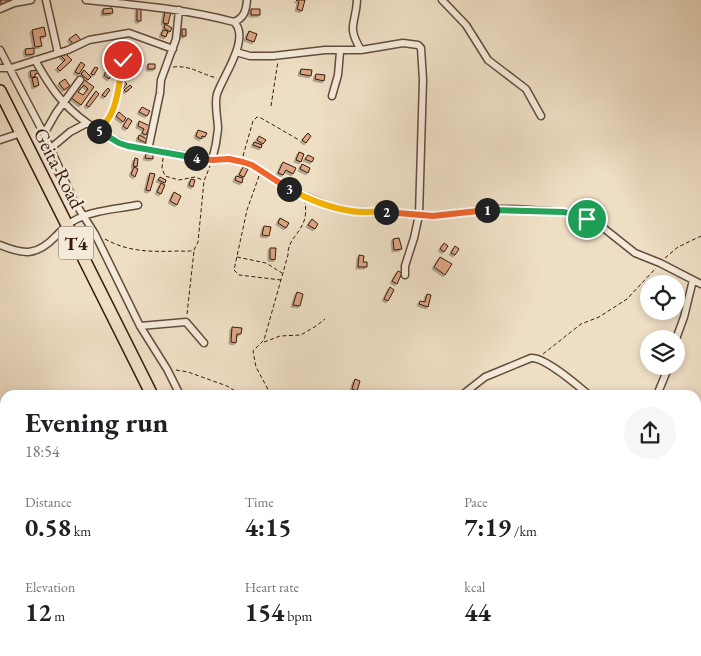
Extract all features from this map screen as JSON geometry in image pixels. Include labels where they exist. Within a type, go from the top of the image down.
[{"type":"highway","name":"Geita Road","points":[[0,91],[150,390]]},
{"type":"street","points":[[0,9],[14,3],[30,0]]},
{"type":"street","points":[[46,0],[58,53]]},
{"type":"street","points":[[86,0],[179,10],[234,22],[238,26],[240,31],[236,52],[217,96],[218,131],[212,160]]},
{"type":"street","points":[[234,22],[242,18],[248,0]]},
{"type":"street","points":[[357,0],[352,31],[353,37],[361,50]]},
{"type":"street","points":[[442,0],[466,25],[488,60],[526,89],[541,116]]},
{"type":"street","points":[[148,150],[165,68],[176,39],[179,10]]},
{"type":"street","points":[[0,68],[11,68],[75,47],[85,41],[129,33],[173,49]]},
{"type":"street","points":[[236,52],[260,57],[326,50],[340,52],[361,50],[403,42],[418,45],[421,48],[423,80],[418,215],[414,238],[406,262],[405,275]]},
{"type":"street","points":[[0,50],[51,148],[74,201],[96,234],[140,326],[167,369],[178,390]]},
{"type":"street","points":[[332,96],[338,75],[340,52]]},
{"type":"street","points":[[35,60],[62,103],[73,113],[119,143],[148,150],[212,160],[229,159],[241,162],[261,171],[290,190],[305,197],[350,211],[433,216],[493,209],[564,212],[602,226],[636,253],[701,284]]},
{"type":"street","points":[[44,134],[62,103],[80,80]]},
{"type":"street","points":[[51,148],[70,132],[88,123]]},
{"type":"street","points":[[0,140],[21,133]]},
{"type":"street","points":[[0,245],[16,252],[31,252],[52,241],[67,224],[84,216],[138,205]]},
{"type":"street","points":[[679,330],[692,280]]},
{"type":"street","points":[[140,326],[186,322],[204,343]]},
{"type":"street","points":[[469,390],[503,369],[531,358],[540,359],[581,390]]},
{"type":"street","points":[[660,390],[666,375]]},
{"type":"path","points":[[95,128],[101,127],[106,123],[112,110],[129,33]]},
{"type":"path","points":[[271,106],[279,55]]},
{"type":"path","points":[[165,68],[195,68],[206,75],[224,79]]},
{"type":"path","points":[[241,162],[255,118],[262,118],[299,140]]},
{"type":"path","points":[[164,152],[162,166],[166,176],[178,180],[195,177],[204,181]]},
{"type":"path","points":[[186,322],[194,250],[198,242],[204,181],[212,160]]},
{"type":"path","points":[[261,171],[247,210],[233,267],[234,272],[237,274],[281,280]]},
{"type":"path","points":[[263,342],[283,273],[288,246],[302,228],[305,219],[305,197]]},
{"type":"path","points":[[96,234],[115,245],[135,250],[169,252],[194,250]]},
{"type":"path","points":[[540,359],[543,354],[581,324],[599,317],[627,299],[660,263],[678,247],[701,236]]},
{"type":"path","points":[[236,257],[266,263],[283,273]]},
{"type":"path","points":[[268,390],[256,367],[253,355],[255,348],[263,342],[272,341],[280,336],[297,336],[325,319]]},
{"type":"path","points":[[167,369],[188,372],[234,390]]},
{"type":"building","points":[[0,0],[10,0],[11,3],[3,7]]},
{"type":"building","points":[[296,0],[305,0],[302,11],[297,9],[299,2]]},
{"type":"building","points":[[112,8],[113,13],[103,14],[103,9]]},
{"type":"building","points":[[141,8],[141,21],[137,21],[137,9]]},
{"type":"building","points":[[251,9],[260,9],[260,15],[251,15]]},
{"type":"building","points":[[165,11],[171,12],[168,24],[163,23]]},
{"type":"building","points":[[165,24],[172,28],[170,32],[164,28]]},
{"type":"building","points":[[44,27],[46,36],[40,37],[42,46],[35,47],[32,30]]},
{"type":"building","points":[[182,29],[186,29],[186,36],[182,36]]},
{"type":"building","points":[[163,30],[168,31],[166,37],[161,35]]},
{"type":"building","points":[[249,31],[257,34],[254,42],[246,39]]},
{"type":"building","points":[[76,34],[81,40],[74,45],[69,39]]},
{"type":"building","points":[[34,48],[34,54],[26,55],[25,49]]},
{"type":"building","points":[[65,53],[72,60],[60,71],[57,68],[65,60],[61,56]]},
{"type":"building","points":[[81,62],[85,65],[79,74],[75,72]]},
{"type":"building","points":[[148,64],[155,64],[155,69],[148,69]]},
{"type":"building","points":[[95,67],[98,68],[94,75],[91,74]]},
{"type":"building","points":[[109,67],[114,71],[109,79],[104,75]]},
{"type":"building","points":[[301,69],[312,70],[311,76],[300,74]]},
{"type":"building","points":[[39,70],[35,77],[31,77],[30,71]]},
{"type":"building","points":[[84,70],[91,77],[88,80],[81,74]]},
{"type":"building","points":[[316,74],[325,75],[324,81],[315,79]]},
{"type":"building","points":[[37,77],[39,85],[34,87],[32,78]]},
{"type":"building","points":[[65,79],[70,86],[64,90],[59,83]]},
{"type":"building","points":[[83,79],[94,87],[81,105],[70,97]],"holes":[[[84,85],[88,89],[83,95],[78,92]]]},
{"type":"building","points":[[123,80],[127,84],[123,89],[119,86]]},
{"type":"building","points":[[130,85],[132,87],[126,92],[124,90]]},
{"type":"building","points":[[108,88],[110,90],[105,97],[102,95]]},
{"type":"building","points":[[96,91],[99,94],[89,107],[86,105]]},
{"type":"building","points":[[142,107],[150,111],[147,116],[139,112]]},
{"type":"building","points":[[119,112],[126,118],[123,122],[116,116]]},
{"type":"building","points":[[128,118],[132,121],[127,129],[123,126]]},
{"type":"building","points":[[139,121],[150,126],[146,135],[142,133],[144,129],[138,126]]},
{"type":"building","points":[[198,130],[207,133],[205,137],[202,136],[201,139],[196,136]]},
{"type":"building","points":[[308,133],[311,136],[306,143],[302,140]]},
{"type":"building","points":[[139,135],[147,139],[146,143],[138,139]]},
{"type":"building","points":[[259,136],[266,140],[263,144],[257,140]]},
{"type":"building","points":[[254,142],[262,145],[261,148],[253,145]]},
{"type":"building","points":[[299,152],[304,154],[301,162],[296,160]]},
{"type":"building","points":[[146,154],[153,154],[153,159],[145,158]]},
{"type":"building","points":[[308,155],[314,158],[312,162],[305,159]]},
{"type":"building","points":[[135,158],[138,159],[137,167],[133,166]]},
{"type":"building","points":[[283,162],[296,168],[293,174],[286,170],[283,175],[278,173]]},
{"type":"building","points":[[302,164],[310,168],[308,173],[300,169]]},
{"type":"building","points":[[134,167],[138,169],[135,177],[131,174]]},
{"type":"building","points":[[243,167],[248,169],[244,177],[239,175]]},
{"type":"building","points":[[150,173],[155,174],[150,191],[146,190]]},
{"type":"building","points":[[236,176],[243,178],[242,183],[235,180]]},
{"type":"building","points":[[160,177],[166,180],[165,183],[158,180]]},
{"type":"building","points":[[191,179],[195,180],[193,187],[189,185]]},
{"type":"building","points":[[161,183],[165,185],[161,194],[157,192]]},
{"type":"building","points":[[174,192],[181,196],[177,205],[170,201]]},
{"type":"building","points":[[280,218],[289,223],[286,228],[278,223]]},
{"type":"building","points":[[312,219],[318,224],[315,229],[308,225]]},
{"type":"building","points":[[264,226],[271,227],[269,236],[262,235]]},
{"type":"building","points":[[399,238],[402,249],[394,250],[393,239]]},
{"type":"building","points":[[444,243],[448,246],[444,252],[440,249]]},
{"type":"building","points":[[455,246],[459,249],[455,255],[451,253]]},
{"type":"building","points":[[270,248],[276,248],[275,260],[270,259]]},
{"type":"building","points":[[359,255],[364,256],[363,262],[367,262],[367,267],[358,267]]},
{"type":"building","points":[[440,257],[452,264],[445,275],[434,267]]},
{"type":"building","points":[[398,271],[402,273],[397,284],[392,281]]},
{"type":"building","points":[[390,287],[394,290],[388,301],[384,299]]},
{"type":"building","points":[[297,292],[303,294],[300,306],[293,305]]},
{"type":"building","points":[[427,294],[431,295],[428,307],[419,304],[420,301],[425,302]]},
{"type":"building","points":[[232,327],[242,328],[241,334],[237,334],[236,343],[231,342]]},
{"type":"building","points":[[355,379],[360,381],[357,390],[352,389]]},
{"type":"route","points":[[123,60],[115,104],[106,123],[101,127],[95,128],[119,143],[212,160],[229,159],[243,162],[252,165],[290,190],[305,197],[355,212],[373,211],[433,216],[493,209],[513,209],[564,212],[587,219]]}]
